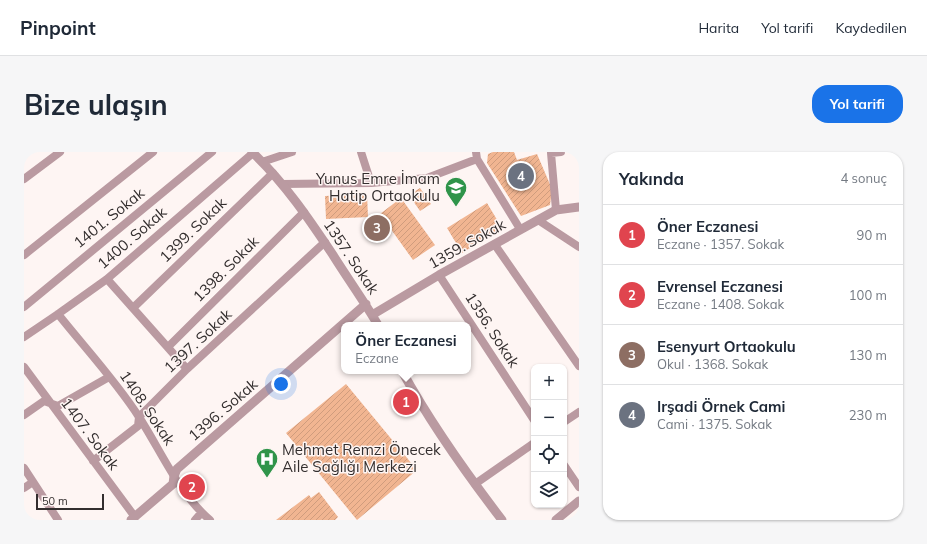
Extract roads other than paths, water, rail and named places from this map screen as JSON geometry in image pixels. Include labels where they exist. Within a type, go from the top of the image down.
[{"type":"street","points":[[24,179],[60,152]]},
{"type":"street","points":[[24,255],[153,152]]},
{"type":"street","name":"1401. Sokak","points":[[24,307],[212,152]]},
{"type":"street","name":"1357. Sokak","points":[[252,152],[273,173],[304,212],[366,304],[376,322]]},
{"type":"street","name":"1400. Sokak","points":[[24,336],[107,279],[252,152]]},
{"type":"street","points":[[262,162],[292,152]]},
{"type":"street","points":[[361,152],[371,183]]},
{"type":"street","points":[[556,210],[551,153],[561,152]]},
{"type":"street","points":[[282,184],[371,183],[427,178],[476,155],[520,229]]},
{"type":"street","name":"1399. Sokak","points":[[133,308],[273,173]]},
{"type":"street","name":"1359. Sokak","points":[[372,315],[439,275],[556,210],[579,207]]},
{"type":"street","name":"1398. Sokak","points":[[168,347],[304,212]]},
{"type":"street","points":[[538,220],[579,247]]},
{"type":"street","name":"1397. Sokak","points":[[93,461],[138,426],[139,417],[187,369],[325,242]]},
{"type":"street","points":[[495,245],[579,366]]},
{"type":"street","name":"1356. Sokak","points":[[439,275],[470,322]]},
{"type":"street","points":[[107,279],[187,369]]},
{"type":"street","name":"1396. Sokak","points":[[345,322],[366,304]]},
{"type":"street","name":"1408. Sokak","points":[[58,314],[139,417],[174,476],[201,513],[210,520]]},
{"type":"street","name":"1356. Sokak","points":[[471,324],[531,415]]},
{"type":"street","name":"1396. Sokak","points":[[133,518],[174,484],[174,476],[177,469],[341,326]]},
{"type":"street","name":"1407. Sokak","points":[[24,367],[133,518]]},
{"type":"street","points":[[404,374],[437,430],[474,484],[502,520]]},
{"type":"street","points":[[24,415],[44,401],[58,406],[109,377]]},
{"type":"street","points":[[567,420],[579,412]]},
{"type":"street","points":[[474,484],[531,445]]},
{"type":"street","points":[[24,468],[58,520]]},
{"type":"street","points":[[567,469],[579,487]]},
{"type":"street","points":[[24,488],[33,482]]},
{"type":"street","points":[[556,520],[579,501]]},
{"type":"street","points":[[195,520],[201,513]]},
{"type":"place","name":"Irşadi Örnek Cami","points":[[521,176]]},
{"type":"place","name":"Yunus Emre İmam Hatip Ortaokulu","points":[[456,208]]},
{"type":"place","name":"Esenyurt Ortaokulu","points":[[377,228]]},
{"type":"place","name":"Öner Eczanesi","points":[[406,402]]},
{"type":"place","name":"Mehmet Remzi Önecek Aile Sağlığı Merkezi","points":[[267,478]]},
{"type":"place","name":"Evrensel Eczanesi","points":[[192,487]]}]
